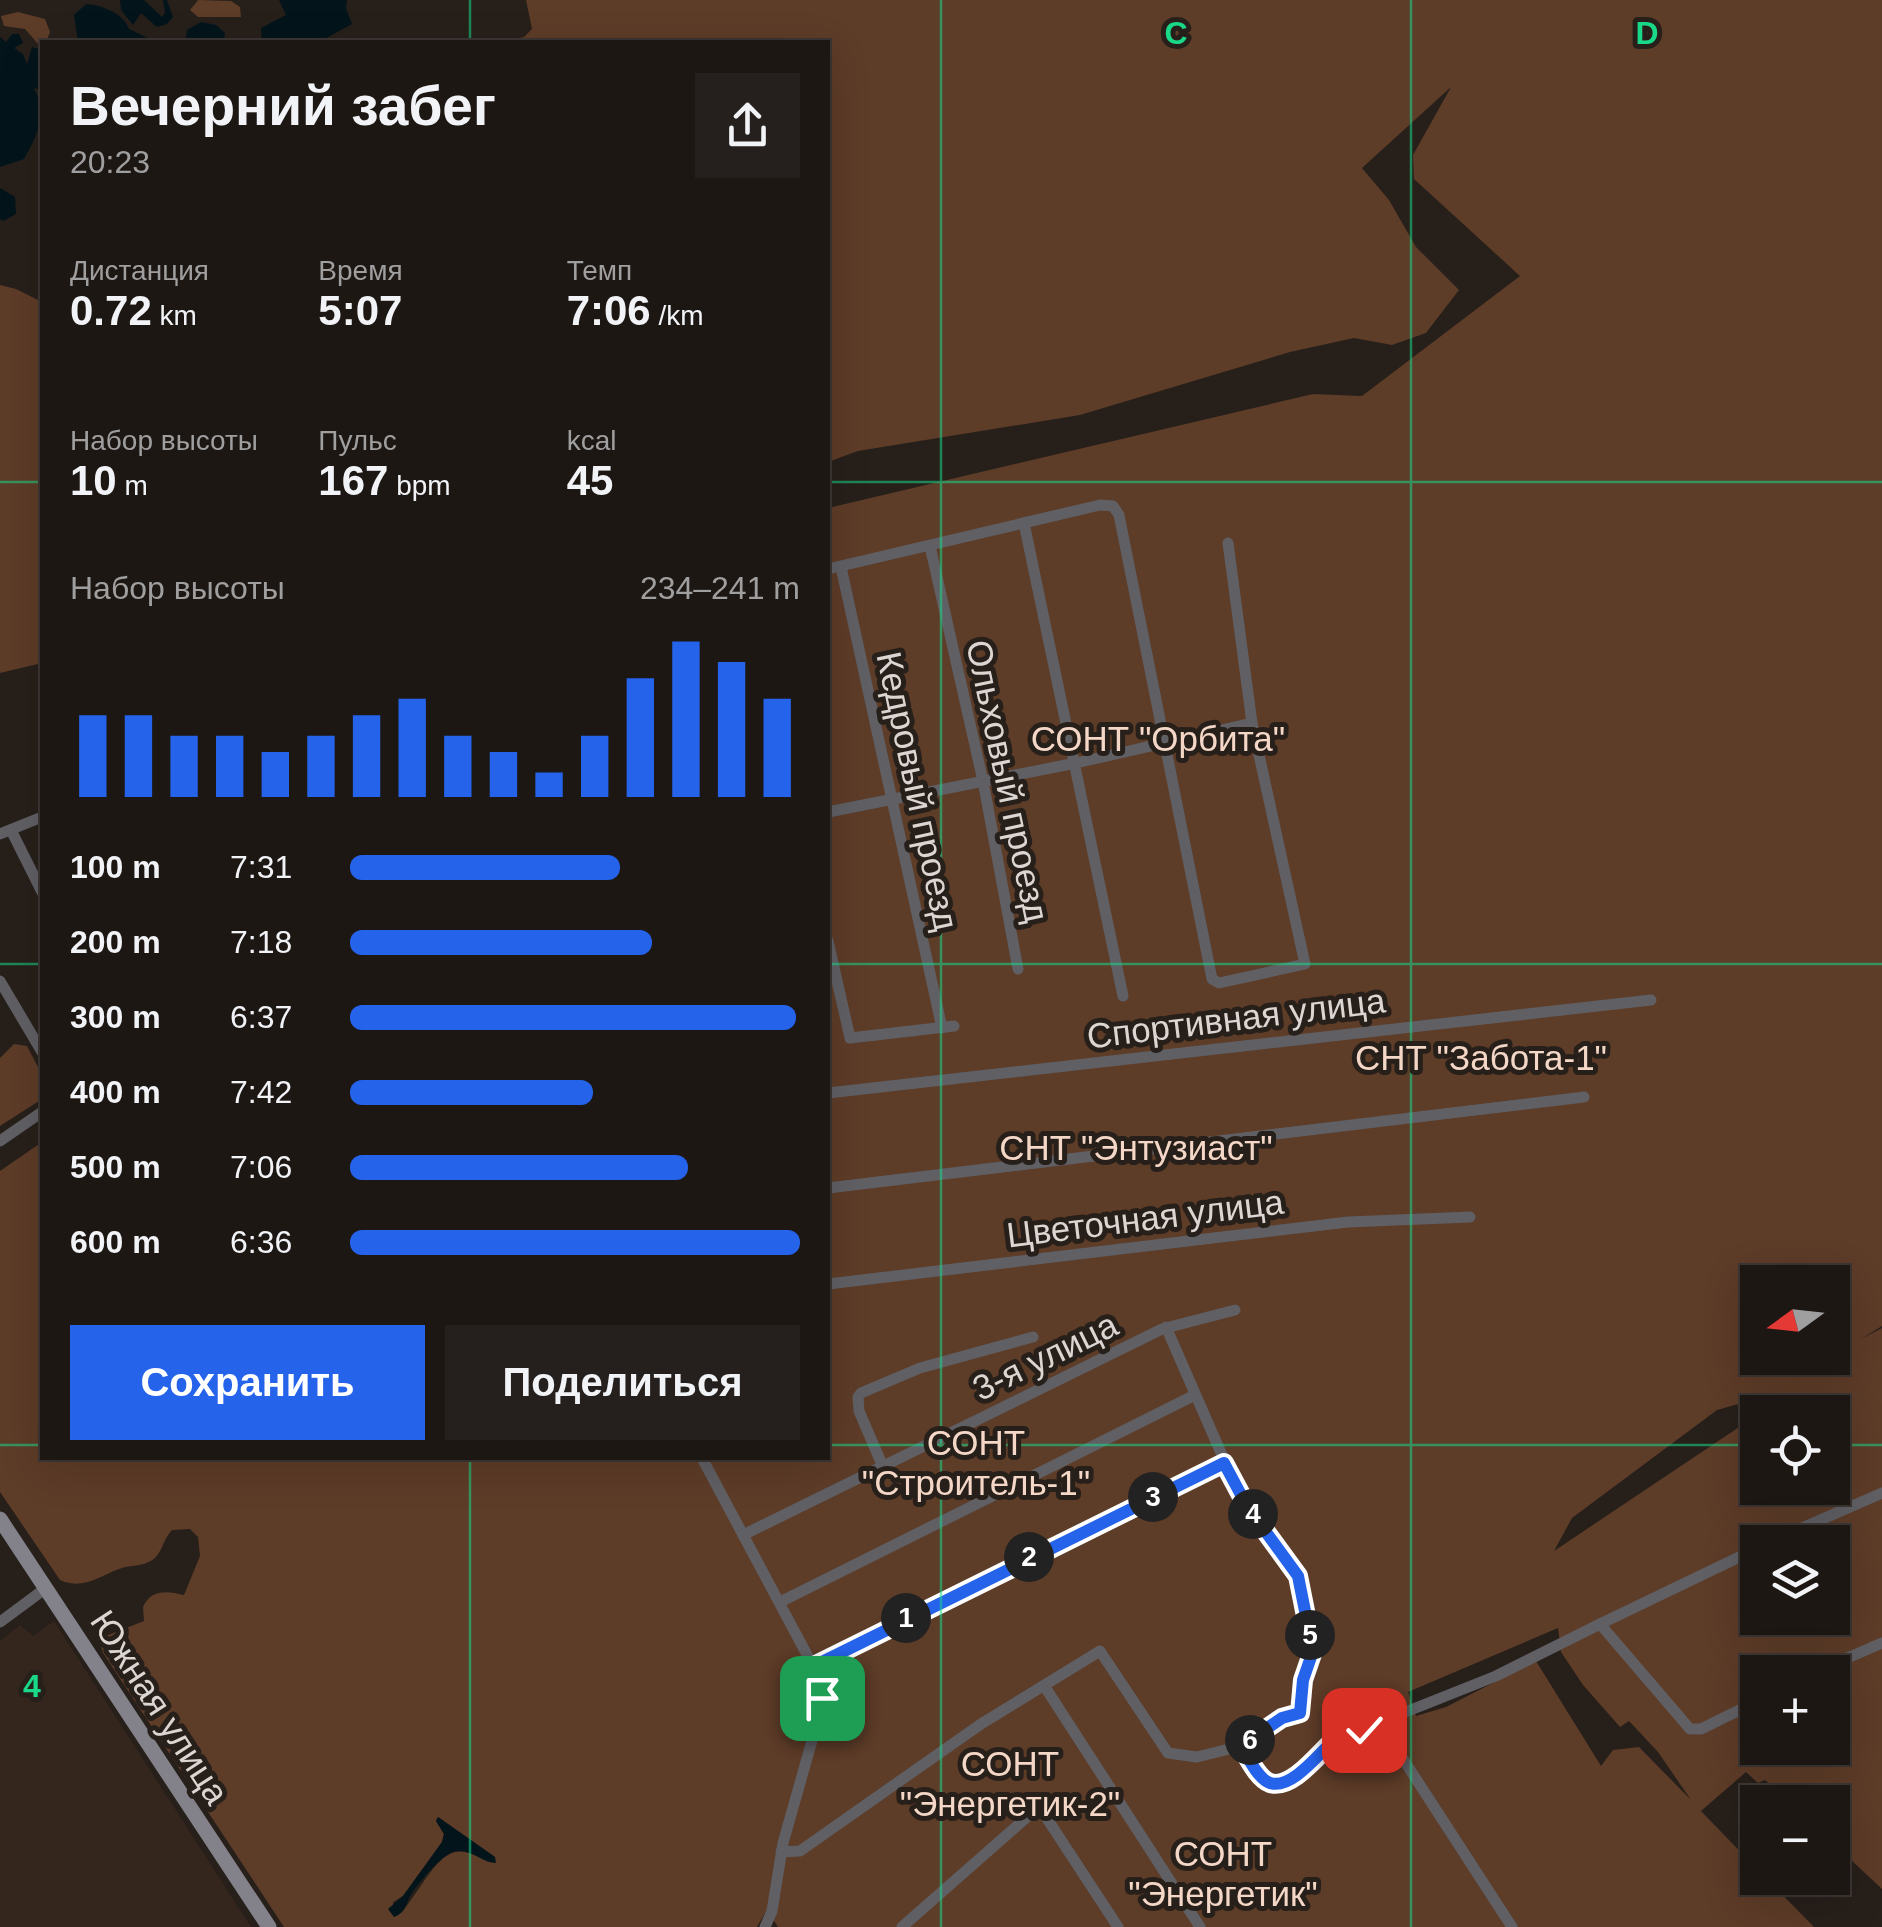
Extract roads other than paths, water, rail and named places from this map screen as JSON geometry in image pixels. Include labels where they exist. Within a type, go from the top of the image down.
[{"type":"main road","name":"Южная улица","points":[[0,1520],[269,1927]]},
{"type":"street","points":[[834,568],[1100,505],[1113,506],[1118,515],[1212,980],[1219,983],[1305,964],[1252,723],[1228,544]]},
{"type":"street","points":[[1024,523],[1123,996]]},
{"type":"street","name":"Ольховый проезд","points":[[930,546],[983,781],[1018,969]]},
{"type":"street","name":"Кедровый проезд","points":[[830,949],[850,1038],[948,1027],[834,568]]},
{"type":"street","points":[[830,812],[1076,764],[1252,723]]},
{"type":"street","points":[[40,819],[6,832],[40,889]]},
{"type":"street","points":[[0,981],[40,1049]]},
{"type":"street","name":"Спортивная улица","points":[[830,1093],[1650,1000]]},
{"type":"street","points":[[830,1188],[1584,1097]]},
{"type":"street","points":[[0,1141],[40,1113]]},
{"type":"street","name":"Цветочная улица","points":[[830,1284],[1348,1222],[1470,1217]]},
{"type":"street","name":"3-я улица","points":[[743,1535],[1166,1327],[1236,1310]]},
{"type":"street","points":[[781,1852],[800,1851],[981,1724],[1100,1651],[1168,1753],[1206,1756],[1241,1746],[1282,1718],[1300,1713],[1303,1680],[1313,1651],[1298,1576],[1247,1506],[1224,1463],[1166,1327]]},
{"type":"street","name":"3-я улица","points":[[883,1467],[858,1411],[858,1396],[862,1392],[920,1368],[1033,1337]]},
{"type":"street","points":[[780,1602],[1195,1395]]},
{"type":"street","points":[[703,1460],[814,1666],[822,1698],[765,1927]]},
{"type":"street","points":[[814,1666],[1224,1463]]},
{"type":"street","points":[[1809,1525],[1882,1493]]},
{"type":"street","points":[[1241,1746],[1262,1778],[1278,1783],[1307,1768],[1343,1734],[1496,1676],[1740,1557]]},
{"type":"street","points":[[0,1622],[46,1588]]},
{"type":"street","points":[[1600,1624],[1690,1729],[1702,1729],[1740,1710]]},
{"type":"street","points":[[1850,1657],[1882,1642]]},
{"type":"street","points":[[1045,1688],[1200,1927]]},
{"type":"street","points":[[1383,1722],[1512,1927]]},
{"type":"street","points":[[902,1927],[1035,1810],[1044,1814],[1118,1927]]},
{"type":"park label","name":"СОНТ \"Орбита\"","points":[[1158,738]]},
{"type":"park label","name":"СНТ \"Забота-1\"","points":[[1481,1057]]},
{"type":"park label","name":"СНТ \"Энтузиаст\"","points":[[1136,1147]]},
{"type":"park label","name":"СОНТ \"Строитель-1\"","points":[[976,1462]]},
{"type":"park label","name":"СОНТ \"Энергетик-2\"","points":[[1010,1783]]},
{"type":"park label","name":"СОНТ \"Энергетик\"","points":[[1223,1873]]}]
